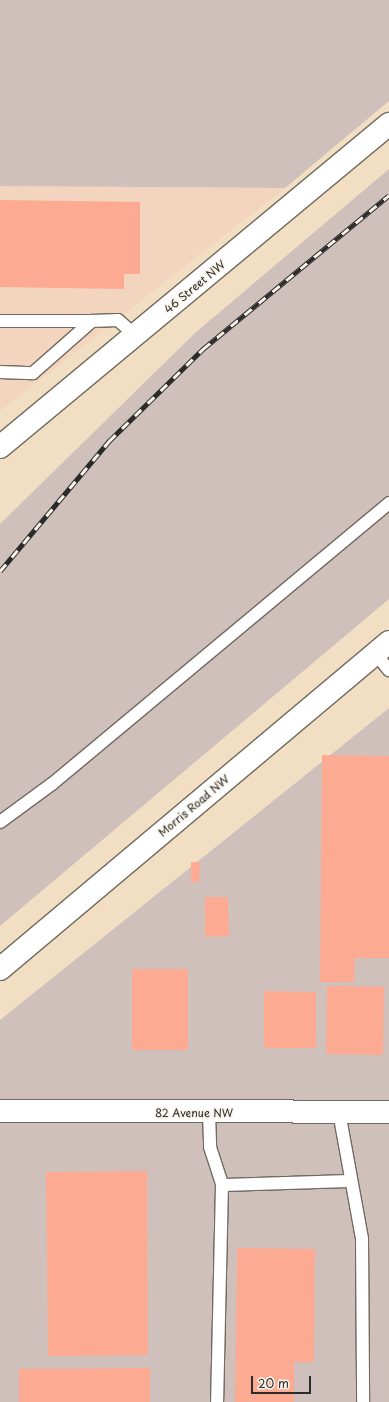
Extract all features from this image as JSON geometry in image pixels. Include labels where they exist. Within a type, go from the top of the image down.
[{"type":"street","name":"46 Street NW","points":[[0,447],[136,336],[389,124]]},
{"type":"street","name":"Morris Road NW","points":[[0,969],[382,647]]},
{"type":"street","name":"82 Avenue NW","points":[[0,1111],[209,1113],[389,1112]]},
{"type":"lane","points":[[0,321],[118,320],[136,336]]},
{"type":"lane","points":[[0,372],[33,373],[92,321]]},
{"type":"lane","points":[[0,822],[52,784],[389,503]]},
{"type":"lane","points":[[382,647],[389,670]]},
{"type":"lane","points":[[339,1112],[362,1239],[363,1402]]},
{"type":"lane","points":[[209,1113],[210,1147],[222,1185],[217,1402]]},
{"type":"lane","points":[[222,1185],[351,1181]]},
{"type":"shaded area","points":[[0,0],[389,0],[389,101],[285,188],[0,186]]},
{"type":"shaded area","points":[[389,169],[389,599],[0,926],[0,524],[195,333]]},
{"type":"shaded area","points":[[0,186],[285,188],[0,411]]},
{"type":"shaded area","points":[[389,708],[389,1402],[0,1402],[0,1020]]},
{"type":"building","points":[[0,200],[140,202],[140,274],[124,274],[124,289],[0,287]]},
{"type":"building","points":[[322,755],[389,756],[389,958],[355,958],[354,982],[320,982]]},
{"type":"building","points":[[191,862],[200,862],[199,882],[191,882]]},
{"type":"building","points":[[205,897],[228,897],[229,936],[205,937]]},
{"type":"building","points":[[132,969],[188,969],[188,1050],[132,1050]]},
{"type":"building","points":[[327,986],[384,987],[383,1055],[326,1054]]},
{"type":"building","points":[[264,991],[316,992],[316,1048],[264,1048]]},
{"type":"building","points":[[147,1171],[148,1355],[48,1356],[46,1172]]},
{"type":"building","points":[[237,1248],[315,1249],[314,1362],[294,1362],[294,1402],[235,1402]]},
{"type":"building","points":[[150,1368],[150,1402],[19,1402],[19,1369]]},
{"type":"railway","points":[[0,571],[109,441],[203,349],[389,195]]}]
